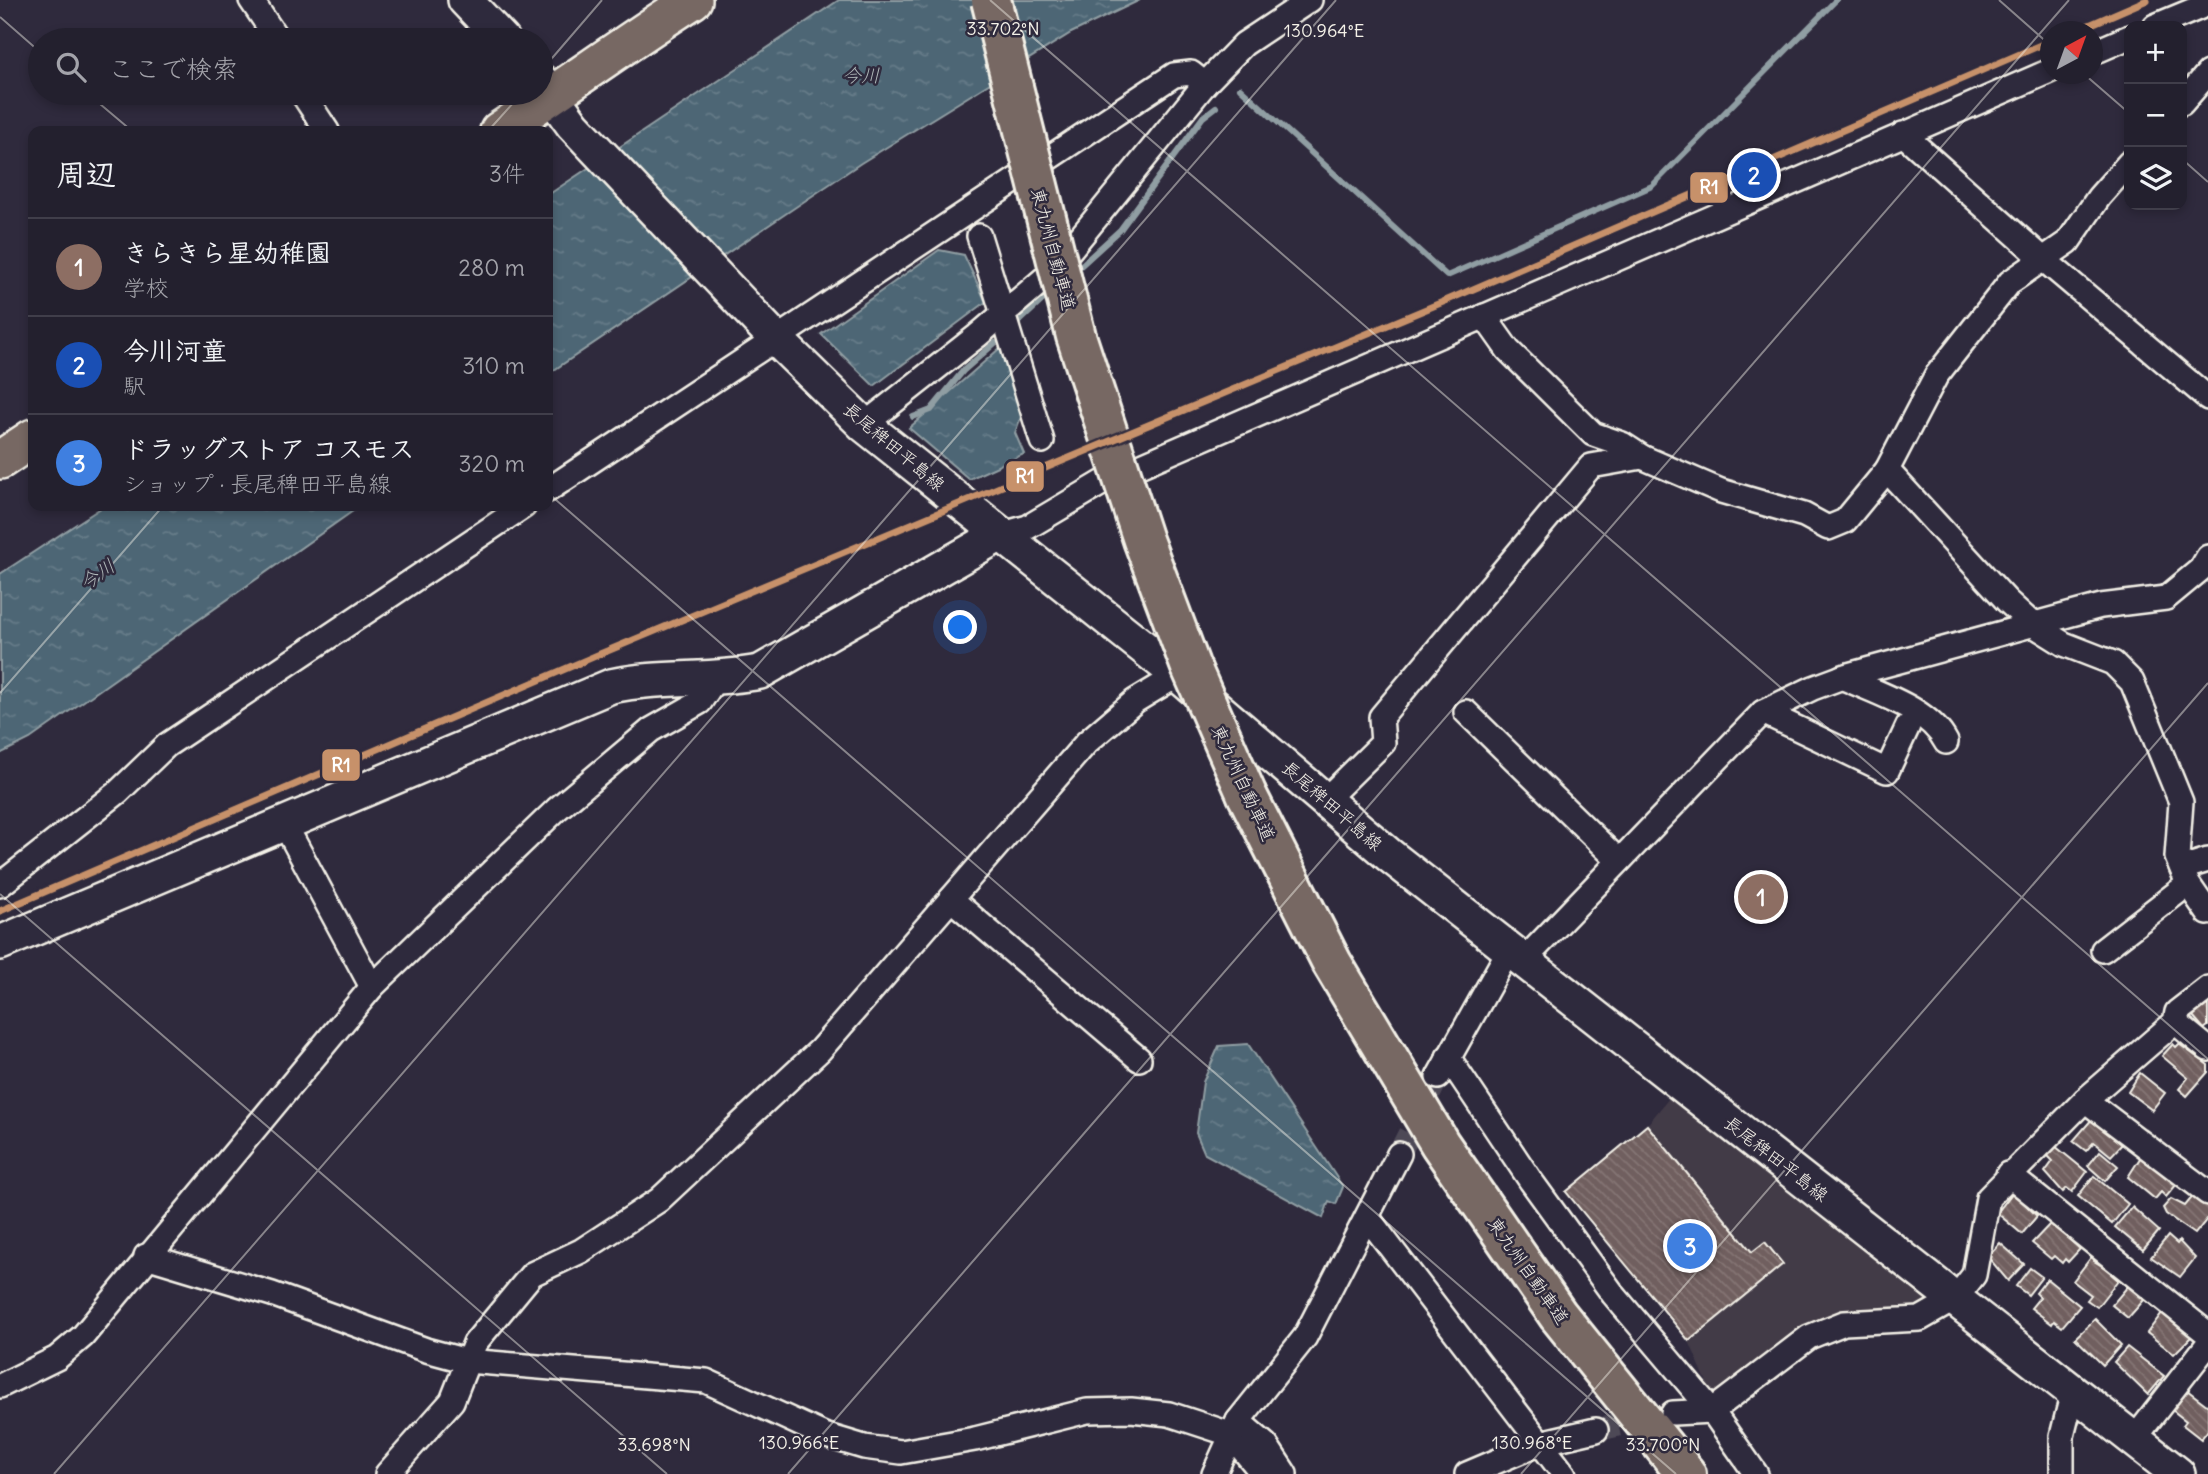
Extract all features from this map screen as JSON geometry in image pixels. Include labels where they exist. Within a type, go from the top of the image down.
[{"type":"highway","name":"東九州自動車道","points":[[991,0],[1012,91],[1080,349],[1143,540],[1190,664],[1247,795],[1332,963],[1440,1144],[1558,1315],[1686,1474]]},
{"type":"main road","points":[[465,0],[492,28]]},
{"type":"main road","points":[[556,100],[602,58],[679,3]]},
{"type":"main road","name":"長尾稗田平島線","points":[[556,100],[770,333],[864,425],[1178,675],[1389,855],[2178,1474]]},
{"type":"main road","points":[[508,126],[547,105]]},
{"type":"main road","points":[[0,460],[28,442]]},
{"type":"main road","points":[[0,943],[611,685],[648,678],[716,678],[760,672],[999,535]]},
{"type":"street","points":[[251,0],[270,28]]},
{"type":"street","points":[[864,425],[1052,272],[1206,84],[1244,44],[1310,0]]},
{"type":"street","points":[[2167,21],[2208,4]]},
{"type":"street","points":[[2103,48],[2124,39]]},
{"type":"street","points":[[553,486],[770,333],[1174,75],[1191,73],[1206,84]]},
{"type":"street","points":[[2187,97],[2208,73]]},
{"type":"street","points":[[999,535],[1028,527],[1107,480],[2040,75]]},
{"type":"street","points":[[310,105],[324,126]]},
{"type":"street","points":[[1903,134],[2043,259],[2208,398]]},
{"type":"street","points":[[1484,316],[1508,350],[1593,434],[1622,444],[1642,457],[1721,491],[1804,515],[1828,528],[1845,522],[1887,470],[1936,376],[2010,282],[2068,242],[2099,197],[2124,169]]},
{"type":"street","points":[[979,236],[1042,441]]},
{"type":"street","points":[[1325,800],[1383,743],[1381,717],[1591,466],[1642,457]]},
{"type":"street","points":[[1887,470],[2007,601],[2032,624],[2064,644],[2113,663],[2132,682],[2181,802],[2177,857],[2185,876],[2208,913]]},
{"type":"street","points":[[0,885],[118,792],[167,744],[516,511]]},
{"type":"street","points":[[1756,1474],[1712,1411],[1613,1294],[1531,1181],[1443,1067],[1516,956],[1619,861],[1763,712],[1833,680],[2101,606],[2166,598],[2201,569],[2208,556]]},
{"type":"street","points":[[387,1474],[452,1401],[475,1343],[532,1274],[581,1251],[659,1200],[820,1050],[1087,741],[1135,701],[1178,675]]},
{"type":"street","points":[[651,730],[664,706],[670,678]]},
{"type":"street","points":[[0,1386],[57,1358],[74,1343],[372,987],[556,809],[651,730],[700,702],[716,678]]},
{"type":"street","points":[[1763,712],[1886,771],[1914,730],[1833,680]]},
{"type":"street","points":[[1833,680],[1927,718],[1940,730],[1946,742]]},
{"type":"street","points":[[1466,712],[1619,861]]},
{"type":"street","points":[[284,823],[372,987]]},
{"type":"street","points":[[2103,950],[2185,876],[2208,860]]},
{"type":"street","points":[[951,899],[1139,1059]]},
{"type":"street","points":[[1673,1413],[1712,1411],[1809,1337],[1844,1323],[1920,1319],[1955,1299],[1974,1275],[1988,1198],[2008,1174],[2085,1100],[2175,1022],[2177,1012],[2208,988]]},
{"type":"street","points":[[2175,1022],[2207,1047]]},
{"type":"street","points":[[2085,1100],[2208,1193]]},
{"type":"street","points":[[1214,1474],[1234,1428],[1305,1337],[1399,1154]]},
{"type":"street","points":[[2008,1174],[2208,1334]]},
{"type":"street","points":[[1368,1218],[1564,1474]]},
{"type":"street","points":[[146,1256],[272,1294],[426,1350],[467,1362],[706,1381],[824,1435],[864,1447],[901,1452],[975,1439],[1087,1411],[1131,1410],[1169,1414],[1234,1428],[1266,1445],[1285,1474]]},
{"type":"street","points":[[2134,1438],[2208,1344]]},
{"type":"street","points":[[2062,1474],[2062,1436],[2073,1392]]},
{"type":"street","points":[[1234,1428],[1263,1474]]},
{"type":"street","points":[[1467,1474],[1540,1443],[1596,1430]]},
{"type":"shaded area","points":[[1674,1092],[1934,1296],[1921,1311],[1843,1315],[1816,1321],[1714,1399],[1689,1341],[1566,1192],[1647,1125]]},
{"type":"water","name":"今川","points":[[839,0],[1140,0],[1071,33],[861,163],[553,371],[553,192]]},
{"type":"water","points":[[939,250],[964,255],[986,302],[874,386],[821,334]]},
{"type":"water","points":[[1000,348],[1022,414],[1015,433],[1024,454],[969,479],[909,428]]},
{"type":"water","name":"今川","points":[[96,511],[353,511],[30,739],[0,754],[0,574]]},
{"type":"water","points":[[1248,1044],[1343,1187],[1336,1204],[1329,1201],[1323,1218],[1205,1154],[1196,1133],[1203,1082],[1219,1046]]},
{"type":"building","points":[[2208,1003],[2208,1026],[2204,1029],[2193,1016]]},
{"type":"building","points":[[2173,1044],[2176,1047],[2179,1044],[2208,1065],[2208,1072],[2187,1096],[2179,1089],[2188,1078],[2162,1056]]},
{"type":"building","points":[[2140,1073],[2165,1093],[2152,1110],[2128,1092]]},
{"type":"building","points":[[2093,1118],[2123,1143],[2111,1156],[2094,1142],[2086,1151],[2073,1141]]},
{"type":"building","points":[[1647,1125],[1752,1252],[1765,1242],[1783,1264],[1689,1341],[1566,1192]]},
{"type":"building","points":[[2055,1146],[2087,1172],[2072,1192],[2067,1188],[2063,1192],[2045,1172],[2053,1161],[2047,1155]]},
{"type":"building","points":[[2100,1151],[2118,1166],[2105,1181],[2088,1166]]},
{"type":"building","points":[[2142,1155],[2177,1184],[2166,1197],[2161,1192],[2155,1199],[2128,1177]]},
{"type":"building","points":[[2094,1176],[2128,1204],[2112,1224],[2078,1196]]},
{"type":"building","points":[[2013,1192],[2037,1216],[2022,1234],[1997,1213]]},
{"type":"building","points":[[2194,1195],[2208,1207],[2208,1218],[2195,1234],[2166,1214],[2163,1208],[2171,1199],[2185,1206]]},
{"type":"building","points":[[2132,1207],[2159,1231],[2143,1250],[2115,1227]]},
{"type":"building","points":[[2051,1223],[2080,1249],[2068,1262],[2065,1259],[2062,1263],[2054,1256],[2051,1259],[2032,1243]]},
{"type":"building","points":[[2168,1236],[2177,1244],[2179,1241],[2195,1258],[2180,1277],[2151,1257]]},
{"type":"building","points":[[2000,1243],[2024,1264],[2008,1281],[1988,1257]]},
{"type":"building","points":[[2092,1256],[2094,1261],[2112,1272],[2118,1280],[2097,1307],[2087,1300],[2091,1295],[2073,1281]]},
{"type":"building","points":[[2030,1268],[2042,1277],[2028,1295],[2016,1286]]},
{"type":"building","points":[[2047,1279],[2080,1306],[2062,1327],[2054,1321],[2052,1324],[2031,1308],[2040,1297],[2036,1293]]},
{"type":"building","points":[[2128,1286],[2144,1300],[2128,1318],[2112,1305]]},
{"type":"building","points":[[2162,1313],[2191,1337],[2174,1354],[2147,1333]]},
{"type":"building","points":[[2095,1319],[2121,1345],[2103,1365],[2075,1338]]},
{"type":"building","points":[[2127,1347],[2164,1376],[2148,1395],[2114,1362]]},
{"type":"building","points":[[2187,1390],[2208,1406],[2208,1430],[2201,1439],[2183,1425],[2186,1421],[2171,1409]]},
{"type":"waterway","points":[[1240,88],[1447,276],[1652,186],[1836,0]]},
{"type":"waterway","points":[[1075,271],[1120,230],[1203,117],[1216,107]]},
{"type":"waterway","points":[[1019,322],[1051,292]]},
{"type":"waterway","points":[[913,417],[931,410],[963,371],[995,343]]},
{"type":"tunnel","points":[[1399,1154],[1438,1077]]},
{"type":"tunnel","points":[[1596,1430],[1650,1418]]},
{"type":"transit line","name":"R1","points":[[2098,21],[2147,0]]},
{"type":"transit line","name":"R1","points":[[0,911],[600,654],[1443,302],[2040,45]]},
{"type":"place","name":"今川河童","points":[[1754,175]]},
{"type":"place","name":"きらきら星幼稚園","points":[[1761,897]]},
{"type":"place","name":"ドラッグストア コスモス","points":[[1690,1246]]}]
